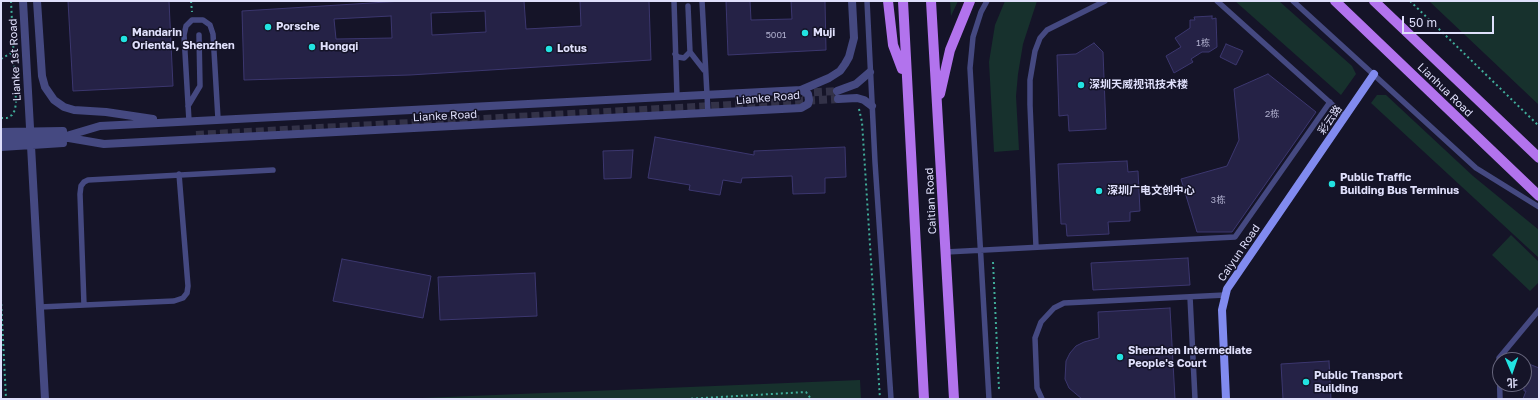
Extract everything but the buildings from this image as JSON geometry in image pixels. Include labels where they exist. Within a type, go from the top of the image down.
[{"type":"main road","points":[[888,1],[894,45],[906,81]]},
{"type":"main road","name":"Caitian Road","points":[[902,1],[924,399]]},
{"type":"main road","name":"Caitian Road","points":[[931,1],[954,399]]},
{"type":"main road","points":[[938,105],[950,50],[959,23],[970,1]]},
{"type":"main road","name":"Lianhua Road","points":[[1335,1],[1539,196]]},
{"type":"main road","name":"Lianhua Road","points":[[1374,1],[1539,158]]},
{"type":"street","name":"Lianke 1st Road","points":[[23,1],[45,399]]},
{"type":"street","name":"Lianke Road","points":[[1,147],[31,145],[100,126],[800,90],[829,78],[840,71],[845,64],[849,57],[854,38],[852,1]]},
{"type":"street","points":[[37,5],[41,68],[45,87],[50,95],[59,104],[74,110],[106,112],[166,122]]},
{"type":"street","points":[[870,72],[856,84],[838,95],[864,100],[872,106]]},
{"type":"street","name":"彩云路","points":[[1345,116],[1374,74]]},
{"type":"street","name":"Lianke Road","points":[[1,132],[30,132],[104,144],[708,113],[801,108],[808,104],[809,100],[808,94],[800,90]]},
{"type":"street","name":"Caiyun Road","points":[[1226,399],[1222,310],[1225,295],[1236,275],[1345,116]]},
{"type":"street","name":"Lianke Road","points":[[1,140],[63,137]]},
{"type":"lane","points":[[674,1],[677,97]]},
{"type":"lane","points":[[702,1],[708,113]]},
{"type":"lane","points":[[867,1],[872,106],[891,399]]},
{"type":"lane","points":[[987,1],[977,23],[971,61],[989,399]]},
{"type":"lane","points":[[1036,248],[1030,105],[1030,80],[1035,51],[1040,38],[1047,30],[1105,1]]},
{"type":"lane","points":[[1216,1],[1345,116]]},
{"type":"lane","points":[[1293,1],[1476,168],[1539,207]]},
{"type":"lane","points":[[688,6],[690,52],[698,60],[705,72]]},
{"type":"lane","points":[[189,121],[184,35],[186,26],[192,20],[203,20],[210,25],[213,34],[218,119]]},
{"type":"lane","points":[[188,106],[200,86],[199,35]]},
{"type":"lane","points":[[675,54],[678,57],[684,58],[690,52]]},
{"type":"lane","points":[[946,252],[1235,238],[1330,102]]},
{"type":"lane","points":[[84,305],[80,194],[82,184],[88,180],[273,170]]},
{"type":"lane","points":[[40,307],[174,301],[181,300],[186,296],[188,286],[179,174]]},
{"type":"lane","points":[[1042,399],[1037,388],[1035,338],[1041,322],[1054,308],[1064,303],[1225,295]]},
{"type":"lane","points":[[1190,297],[1195,399]]},
{"type":"lane","points":[[1500,399],[1499,358],[1539,310]]},
{"type":"path","points":[[1,118],[7,118],[15,110],[12,1]]},
{"type":"path","points":[[1410,1],[1539,126]]},
{"type":"path","points":[[1,59],[13,52]]},
{"type":"path","points":[[858,108],[862,122],[880,399]]},
{"type":"path","points":[[993,262],[999,391]]},
{"type":"path","points":[[1,299],[6,399]]},
{"type":"path","points":[[686,399],[806,392],[811,399]]},
{"type":"green space","points":[[950,1],[958,1],[951,16]]},
{"type":"green space","points":[[1005,1],[1037,1],[1023,44],[1018,74],[1016,96],[1019,150],[994,152],[989,62],[995,25]]},
{"type":"green space","points":[[1235,1],[1279,1],[1352,66],[1356,74],[1341,95]]},
{"type":"green space","points":[[1429,1],[1539,1],[1539,105]]},
{"type":"green space","points":[[1377,95],[1386,95],[1473,176],[1539,230],[1539,258],[1371,103]]},
{"type":"green space","points":[[1511,235],[1539,262],[1539,282],[1530,291],[1492,255]]},
{"type":"green space","points":[[860,380],[861,399],[398,399]]},
{"type":"tunnel","points":[[802,93],[837,91]]},
{"type":"tunnel","points":[[196,135],[838,99]]},
{"type":"place","name":"Porsche","points":[[268,27]]},
{"type":"place","name":"Muji","points":[[805,33]]},
{"type":"place","name":"Mandarin Oriental, Shenzhen","points":[[124,39]]},
{"type":"place","name":"Hongqi","points":[[312,47]]},
{"type":"place","name":"Lotus","points":[[549,49]]},
{"type":"place","name":"深圳天威视讯技术楼","points":[[1081,85]]},
{"type":"place","name":"Public Traffic Building Bus Terminus","points":[[1332,184]]},
{"type":"place","name":"深圳广电文创中心","points":[[1099,191]]},
{"type":"place","name":"Shenzhen Intermediate People's Court","points":[[1120,357]]},
{"type":"place","name":"Public Transport Building","points":[[1306,382]]}]
